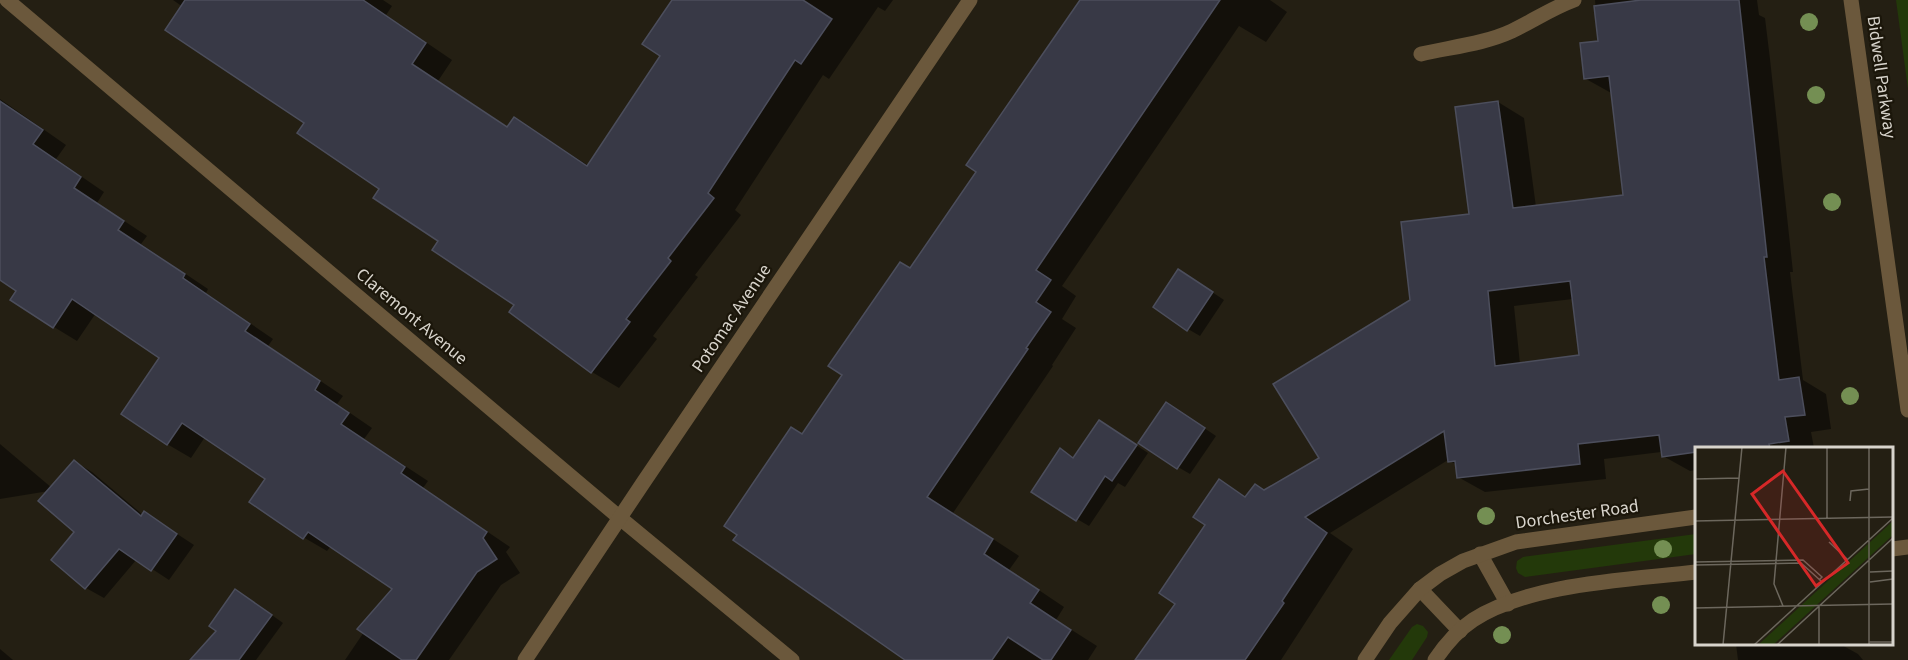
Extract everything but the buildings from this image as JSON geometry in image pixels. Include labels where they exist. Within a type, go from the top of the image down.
[{"type":"street","name":"Claremont Avenue","points":[[7,0],[620,518],[792,660]]},
{"type":"street","name":"Potomac Avenue","points":[[525,660],[970,0]]},
{"type":"street","points":[[1421,54],[1483,41],[1512,31],[1540,15],[1575,0]]},
{"type":"street","name":"Bidwell Parkway","points":[[1851,0],[1908,410]]},
{"type":"street","name":"Dorchester Road","points":[[1365,660],[1390,623],[1420,589],[1440,574],[1480,554],[1516,542],[1695,517]]},
{"type":"street","points":[[1893,549],[1908,547]]},
{"type":"street","points":[[1480,554],[1508,604]]},
{"type":"street","points":[[1435,660],[1445,645],[1473,620],[1537,593],[1695,572]]},
{"type":"street","points":[[1420,589],[1460,631]]},
{"type":"green space","points":[[1896,0],[1908,0],[1908,89]]},
{"type":"green space","points":[[1695,534],[1695,554],[1525,577],[1518,573],[1516,568],[1517,561],[1523,557]]},
{"type":"green space","points":[[1417,624],[1423,626],[1428,632],[1412,660],[1389,660],[1412,627]]}]
